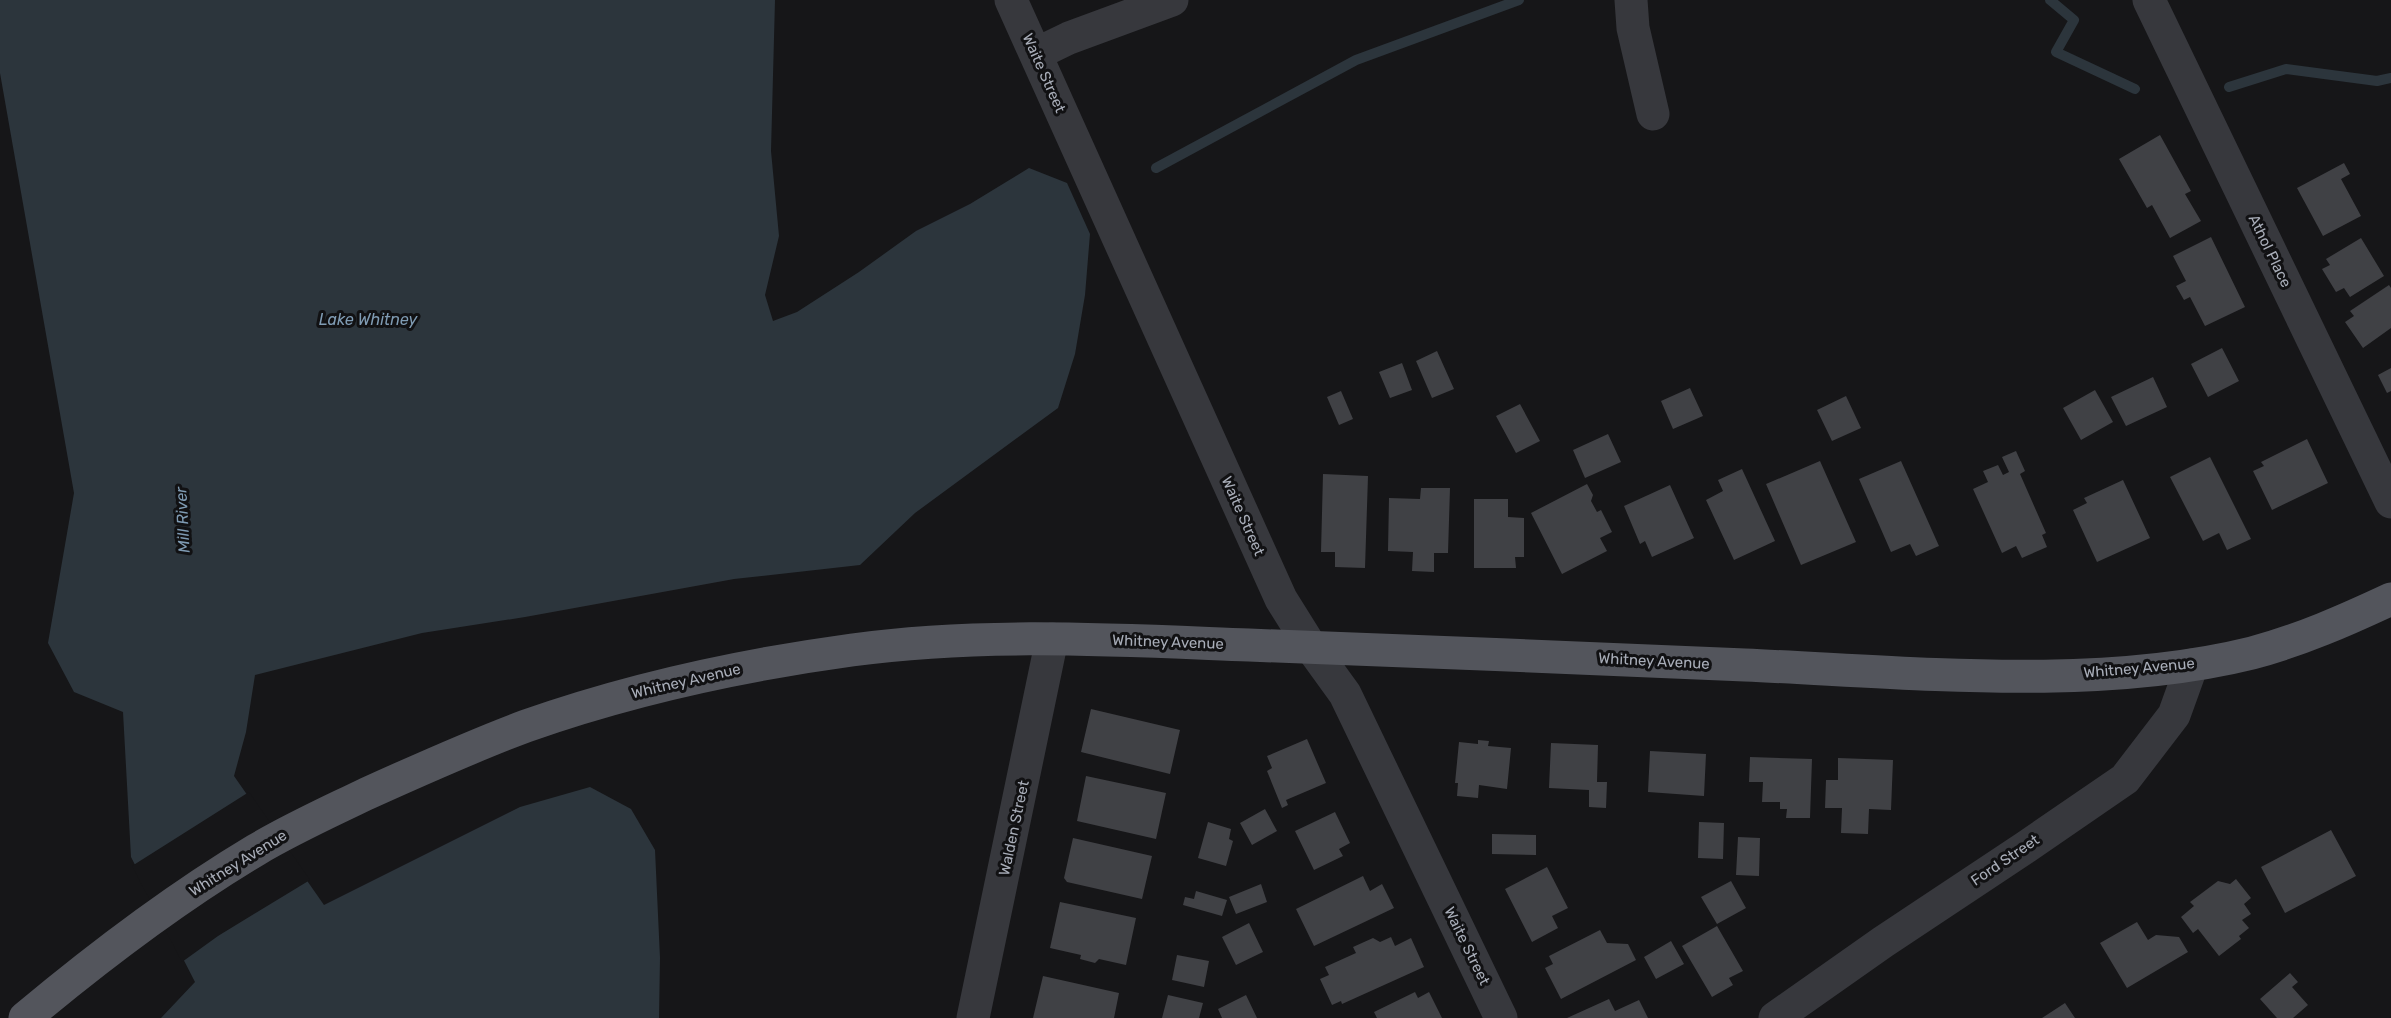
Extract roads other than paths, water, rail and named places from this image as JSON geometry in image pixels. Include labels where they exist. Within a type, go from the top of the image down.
[{"type":"main road","name":"Whitney Avenue","points":[[25,1018],[145,923],[255,850],[292,830],[428,766],[527,726],[628,694],[740,668],[857,650],[956,642],[1052,639],[1311,647],[1999,676],[2108,673],[2192,664],[2254,652],[2329,628],[2391,599]]},
{"type":"street","name":"Waite Street","points":[[1011,0],[1151,306],[1281,599],[1311,647],[1345,694],[1502,1018]]},
{"type":"street","points":[[1036,54],[1069,38],[1172,0]]},
{"type":"street","name":"Athol Place","points":[[2149,0],[2391,502]]},
{"type":"street","points":[[1632,14],[1653,114]]},
{"type":"street","name":"Walden Street","points":[[973,1018],[1052,639]]},
{"type":"street","name":"Ford Street","points":[[1775,1018],[1883,942],[2125,779],[2174,715],[2192,664]]},
{"type":"water","name":"Lake Whitney","points":[[0,0],[775,0],[771,151],[779,236],[765,295],[773,321],[797,312],[859,272],[916,231],[970,204],[1029,168],[1067,183],[1090,234],[1085,295],[1075,354],[1058,408],[915,513],[860,565],[734,579],[525,617],[422,633],[255,675],[246,732],[234,776],[324,905],[520,807],[590,787],[631,809],[655,850],[660,958],[659,1018],[161,1018],[195,982],[131,857],[123,712],[74,692],[48,643],[74,493],[0,73]]},
{"type":"waterway","points":[[1156,168],[1356,60],[1519,0]]},
{"type":"waterway","points":[[2050,0],[2074,20],[2056,52],[2135,89]]},
{"type":"waterway","points":[[2229,87],[2286,69],[2377,81],[2391,78]]},
{"type":"water label","name":"Mill River","points":[[182,520]]}]
